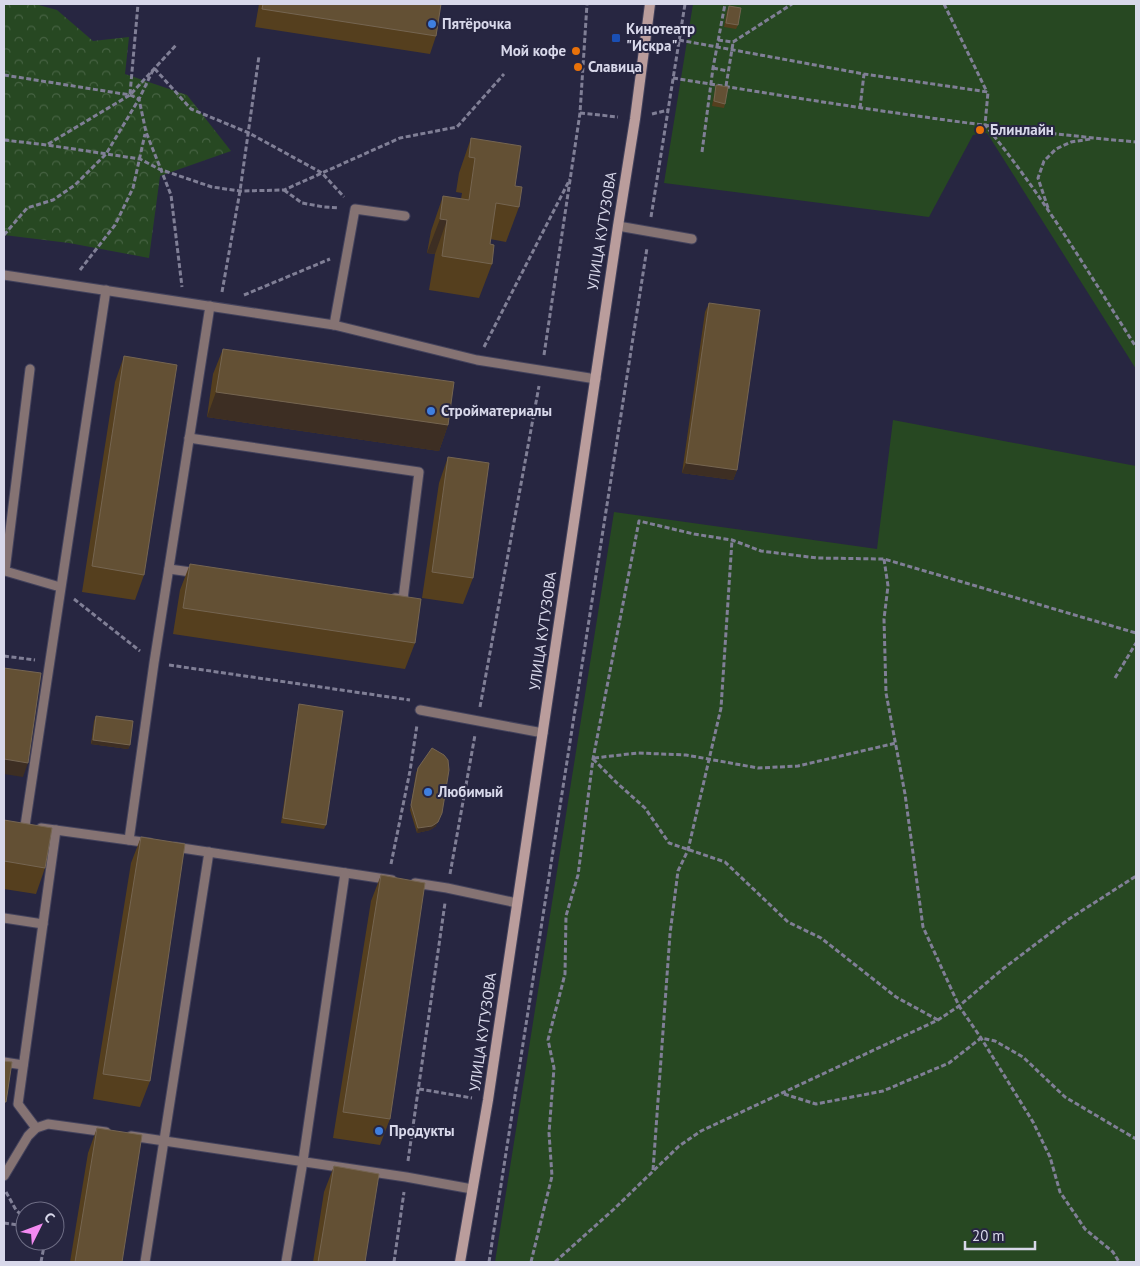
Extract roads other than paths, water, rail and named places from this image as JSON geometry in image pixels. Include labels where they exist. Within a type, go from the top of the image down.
[{"type":"main road","name":"УЛИЦА КУТУЗОВА","points":[[460,1262],[488,1100],[635,119],[650,4]]},
{"type":"lane","points":[[334,325],[355,209],[405,216]]},
{"type":"lane","points":[[618,226],[692,239]]},
{"type":"lane","points":[[4,275],[334,325],[477,360],[596,379]]},
{"type":"lane","points":[[106,290],[49,662],[21,825],[398,881]]},
{"type":"lane","points":[[128,840],[189,438],[214,306]]},
{"type":"lane","points":[[30,369],[6,571],[60,587]]},
{"type":"lane","points":[[189,438],[419,472],[403,599],[383,596]]},
{"type":"lane","points":[[169,569],[208,574]]},
{"type":"lane","points":[[420,710],[543,733]]},
{"type":"lane","points":[[36,1128],[18,1104],[56,830]]},
{"type":"lane","points":[[145,1262],[209,852]]},
{"type":"lane","points":[[286,1262],[303,1161],[345,873]]},
{"type":"lane","points":[[408,882],[517,903]]},
{"type":"lane","points":[[4,918],[43,924]]},
{"type":"lane","points":[[4,1062],[23,1065]]},
{"type":"lane","points":[[4,1176],[28,1136],[36,1128],[48,1124],[115,1134]]},
{"type":"lane","points":[[125,1135],[406,1177],[472,1189]]},
{"type":"place","name":"Пятёрочка","points":[[432,24]]},
{"type":"place","name":"Кинотеатр \"Искра\"","points":[[616,38]]},
{"type":"place","name":"Мой кофе","points":[[576,51]]},
{"type":"place","name":"Славица","points":[[578,67]]},
{"type":"place","name":"Блинлайн","points":[[980,130]]},
{"type":"place","name":"Стройматериалы","points":[[431,411]]},
{"type":"place","name":"Любимый","points":[[428,792]]},
{"type":"place","name":"Продукты","points":[[379,1131]]}]
